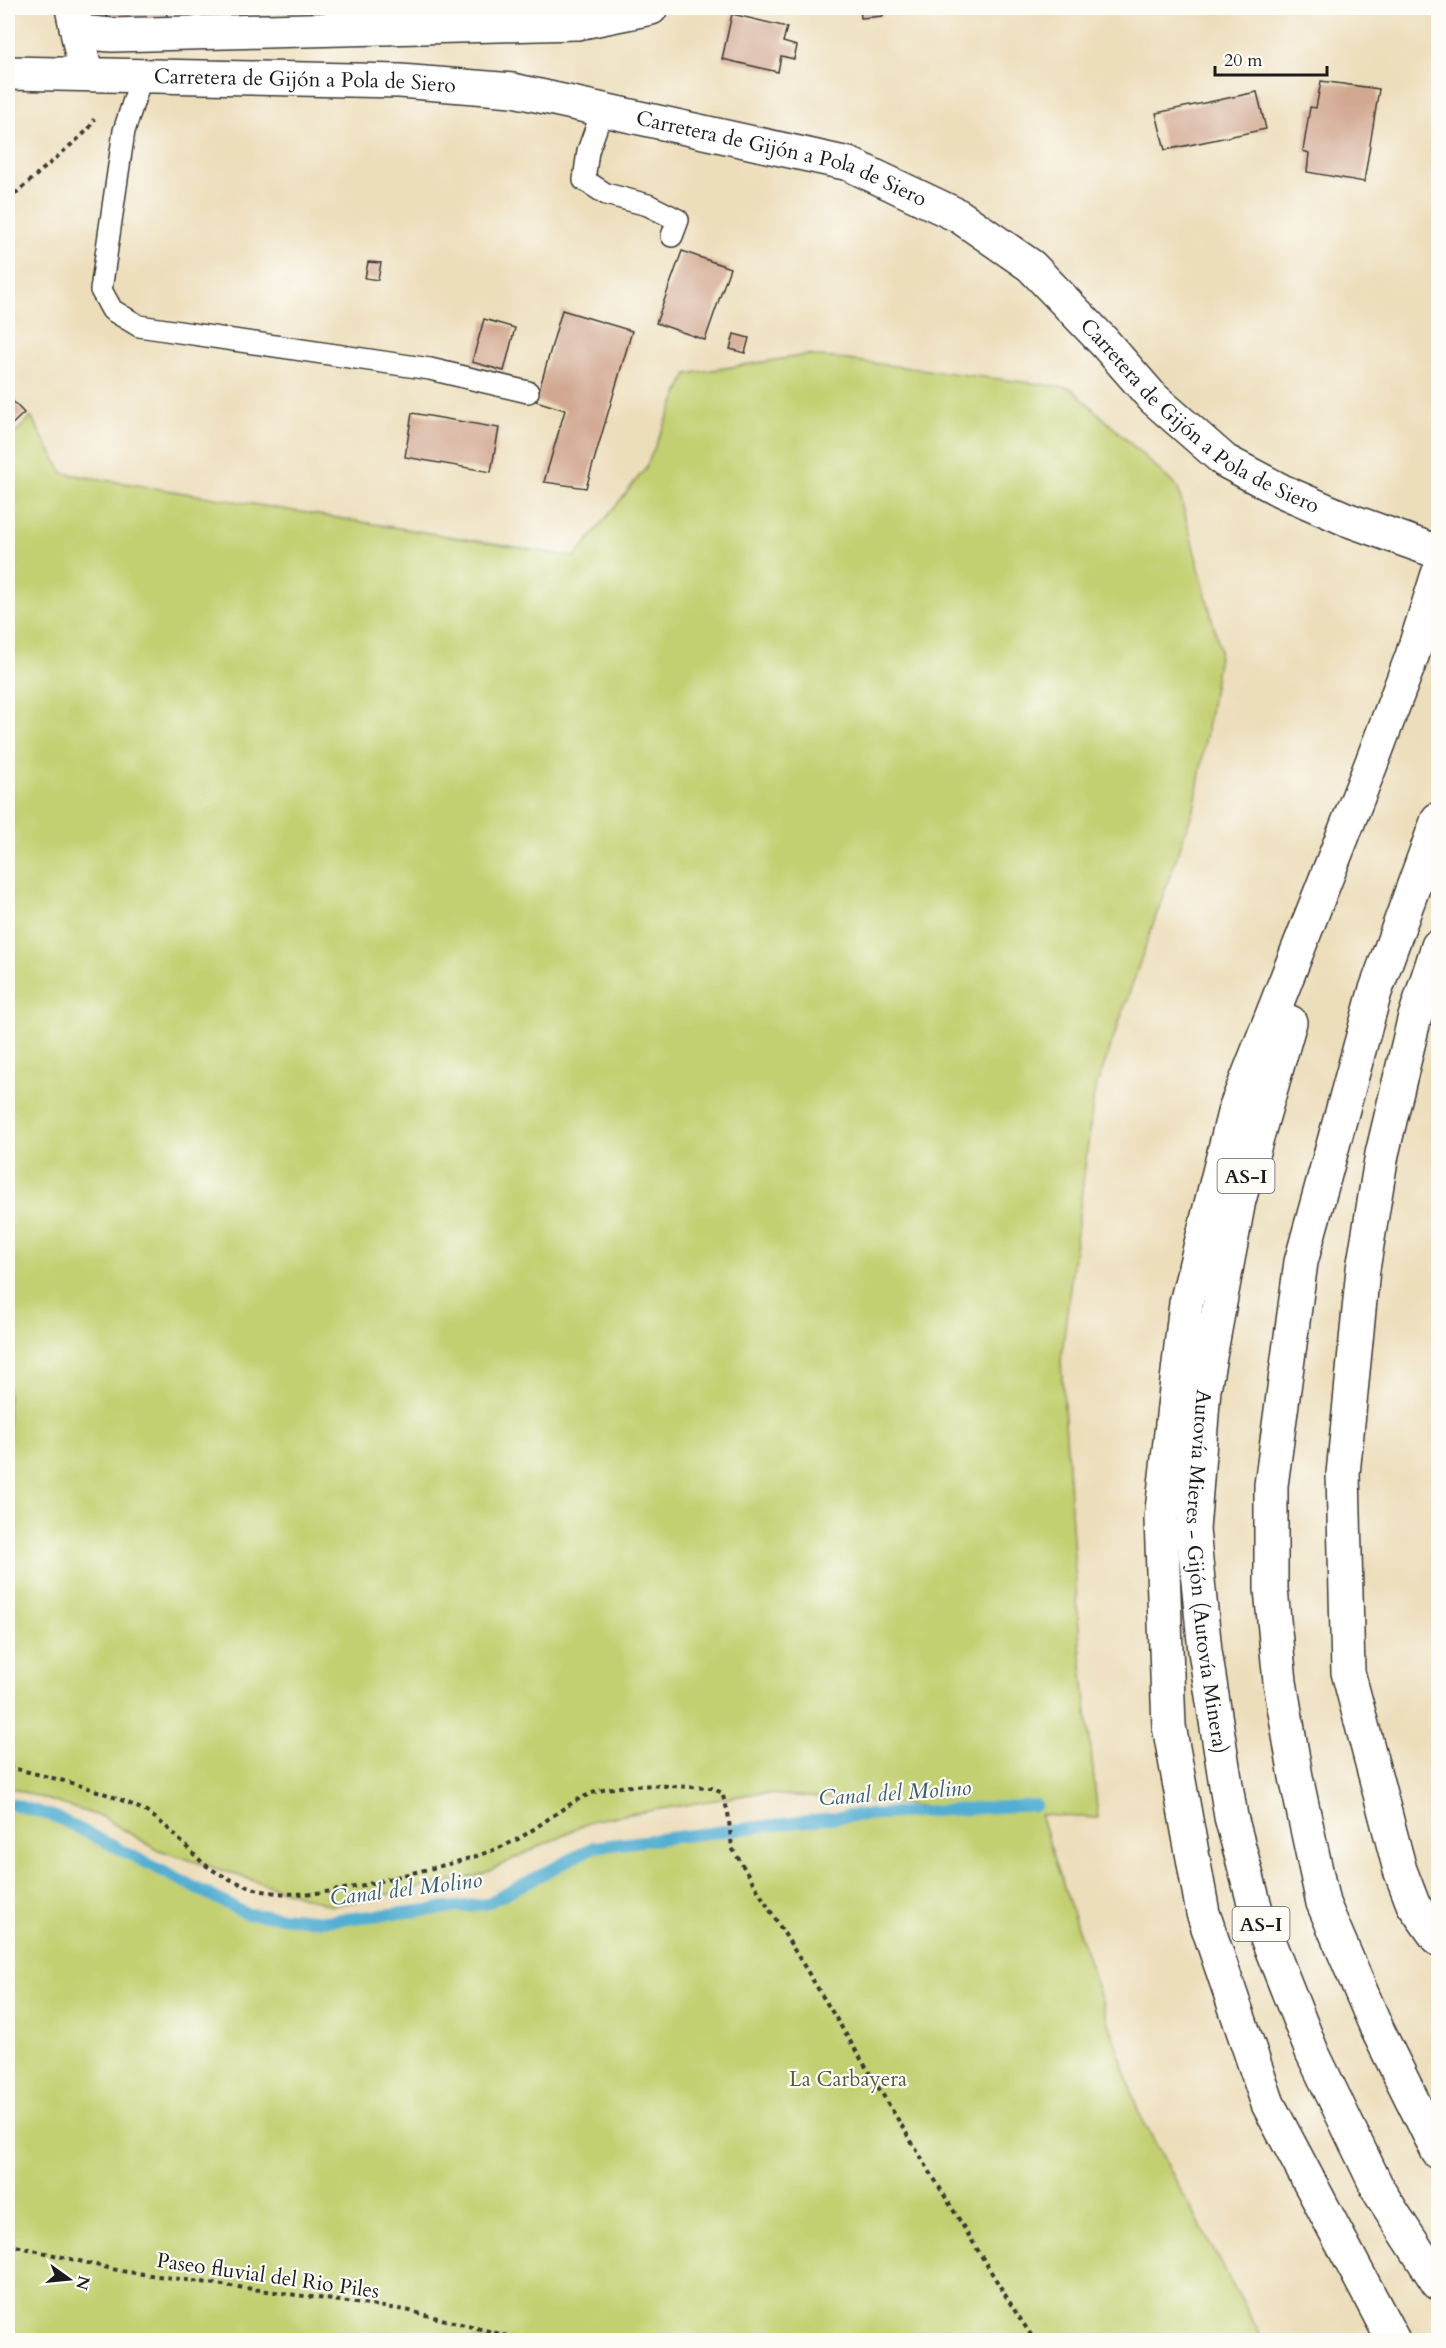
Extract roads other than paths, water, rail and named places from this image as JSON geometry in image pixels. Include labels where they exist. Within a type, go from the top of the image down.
[{"type":"main road","points":[[75,20],[112,35],[577,23],[651,8]]},
{"type":"main road","points":[[75,20],[86,74]]},
{"type":"main road","name":"Carretera de Gijón a Pola de Siero","points":[[8,73],[400,81],[513,90],[849,164],[959,216],[1031,266],[1104,342],[1152,397],[1225,461],[1282,491],[1346,519],[1438,552]]},
{"type":"main road","name":"AS-I","points":[[1345,831],[1412,656],[1438,574]]},
{"type":"main road","points":[[1438,819],[1375,992],[1301,1262],[1271,1485],[1271,1589],[1280,1682],[1296,1777],[1323,1903],[1378,2031],[1438,2152]]},
{"type":"main road","points":[[1345,831],[1235,1109],[1186,1303],[1161,1519],[1169,1726],[1203,1913],[1268,2104],[1393,2340]]},
{"type":"main road","name":"Autovía Mieres - Gijón (Autovía Minera)","points":[[1345,831],[1239,1200],[1204,1389],[1193,1530],[1205,1651],[1231,1817],[1256,1910],[1312,2052],[1380,2193],[1438,2283]]},
{"type":"main road","points":[[1438,946],[1414,1020],[1382,1154],[1363,1269],[1343,1474],[1348,1672],[1400,1870],[1438,1963]]},
{"type":"main road","points":[[1413,1904],[1438,1939]]},
{"type":"lane","points":[[130,75],[101,290],[112,310],[139,326],[429,369],[528,392]]},
{"type":"lane","points":[[603,109],[588,151],[584,180],[606,194],[648,205],[678,220],[672,236]]},
{"type":"waterway","name":"Canal del Molino","points":[[8,1803],[56,1817],[247,1914],[325,1921],[486,1904],[594,1847],[849,1816],[1036,1805]]},
{"type":"park label","name":"La Carbayera","points":[[848,2079]]}]
